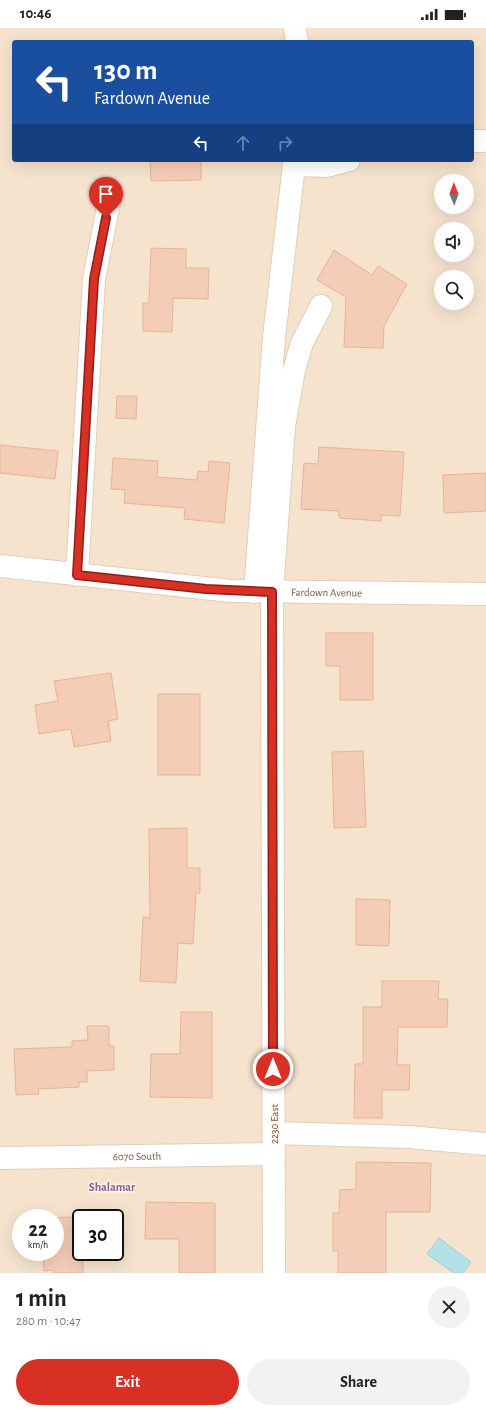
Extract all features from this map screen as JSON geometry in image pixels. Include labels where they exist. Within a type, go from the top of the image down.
[{"type":"street","points":[[295,28],[297,40]]},
{"type":"street","points":[[263,592],[274,337],[294,162],[327,166],[341,162]]},
{"type":"street","points":[[77,575],[94,279],[109,203]]},
{"type":"street","points":[[263,592],[284,426],[294,370],[302,343],[321,306]]},
{"type":"street","name":"Fardown Avenue","points":[[0,566],[193,588],[263,592],[486,594]]},
{"type":"street","name":"2230 East","points":[[263,592],[274,1143],[274,1273]]},
{"type":"street","name":"6070 South","points":[[0,1158],[409,1137],[486,1144]]},
{"type":"shaded area","points":[[0,28],[486,28],[486,1273],[0,1273]]},
{"type":"water","points":[[439,1238],[471,1262],[463,1273],[454,1273],[427,1254]]},
{"type":"building","points":[[150,162],[201,162],[201,180],[151,181]]},
{"type":"building","points":[[151,248],[186,249],[186,268],[209,268],[208,299],[173,298],[172,332],[143,331],[143,303],[149,303]]},
{"type":"building","points":[[334,250],[372,275],[378,266],[407,284],[384,326],[383,348],[344,347],[346,297],[317,280]]},
{"type":"building","points":[[117,396],[137,396],[136,419],[116,418]]},
{"type":"building","points":[[0,445],[58,451],[55,479],[0,473]]},
{"type":"building","points":[[319,447],[404,452],[400,516],[381,515],[381,521],[339,518],[339,511],[301,509],[304,463],[318,464]]},
{"type":"building","points":[[113,458],[158,461],[157,477],[197,480],[198,471],[208,472],[209,461],[230,463],[224,523],[184,519],[185,508],[124,503],[125,490],[111,489]]},
{"type":"building","points":[[486,473],[486,511],[444,513],[443,475]]},
{"type":"building","points":[[326,633],[373,633],[373,700],[340,700],[340,666],[326,666]]},
{"type":"building","points":[[111,673],[118,719],[108,721],[111,741],[74,747],[71,729],[39,734],[35,705],[58,701],[54,681]]},
{"type":"building","points":[[158,694],[200,694],[200,775],[158,775]]},
{"type":"building","points":[[363,751],[366,827],[334,828],[332,752]]},
{"type":"building","points":[[187,828],[187,868],[200,868],[200,893],[196,893],[193,944],[178,943],[176,983],[140,981],[143,917],[150,918],[149,829]]},
{"type":"building","points":[[356,899],[390,900],[389,946],[356,945]]},
{"type":"building","points":[[382,981],[439,981],[438,999],[448,999],[447,1027],[398,1027],[397,1065],[410,1065],[409,1090],[382,1090],[382,1118],[354,1118],[355,1064],[363,1064],[363,1007],[382,1007]]},
{"type":"building","points":[[181,1012],[212,1012],[212,1098],[150,1097],[151,1054],[180,1054]]},
{"type":"building","points":[[87,1026],[109,1026],[109,1046],[114,1046],[114,1070],[87,1071],[87,1082],[79,1082],[79,1087],[38,1089],[39,1094],[16,1095],[14,1049],[72,1047],[72,1041],[88,1040]]},
{"type":"building","points":[[356,1162],[431,1163],[430,1212],[386,1212],[386,1273],[338,1273],[338,1251],[333,1251],[333,1213],[339,1213],[340,1190],[356,1189]]},
{"type":"building","points":[[146,1202],[215,1203],[215,1273],[179,1273],[179,1239],[145,1239]]},
{"type":"building","points":[[64,1217],[72,1217],[72,1261],[83,1261],[83,1273],[54,1273],[54,1270],[44,1271],[43,1261],[64,1261]]},
{"type":"district","name":"Shalamar","points":[[112,1187]]},
{"type":"route","points":[[106,218],[94,279],[77,575],[206,589],[272,592],[273,1069]]}]
